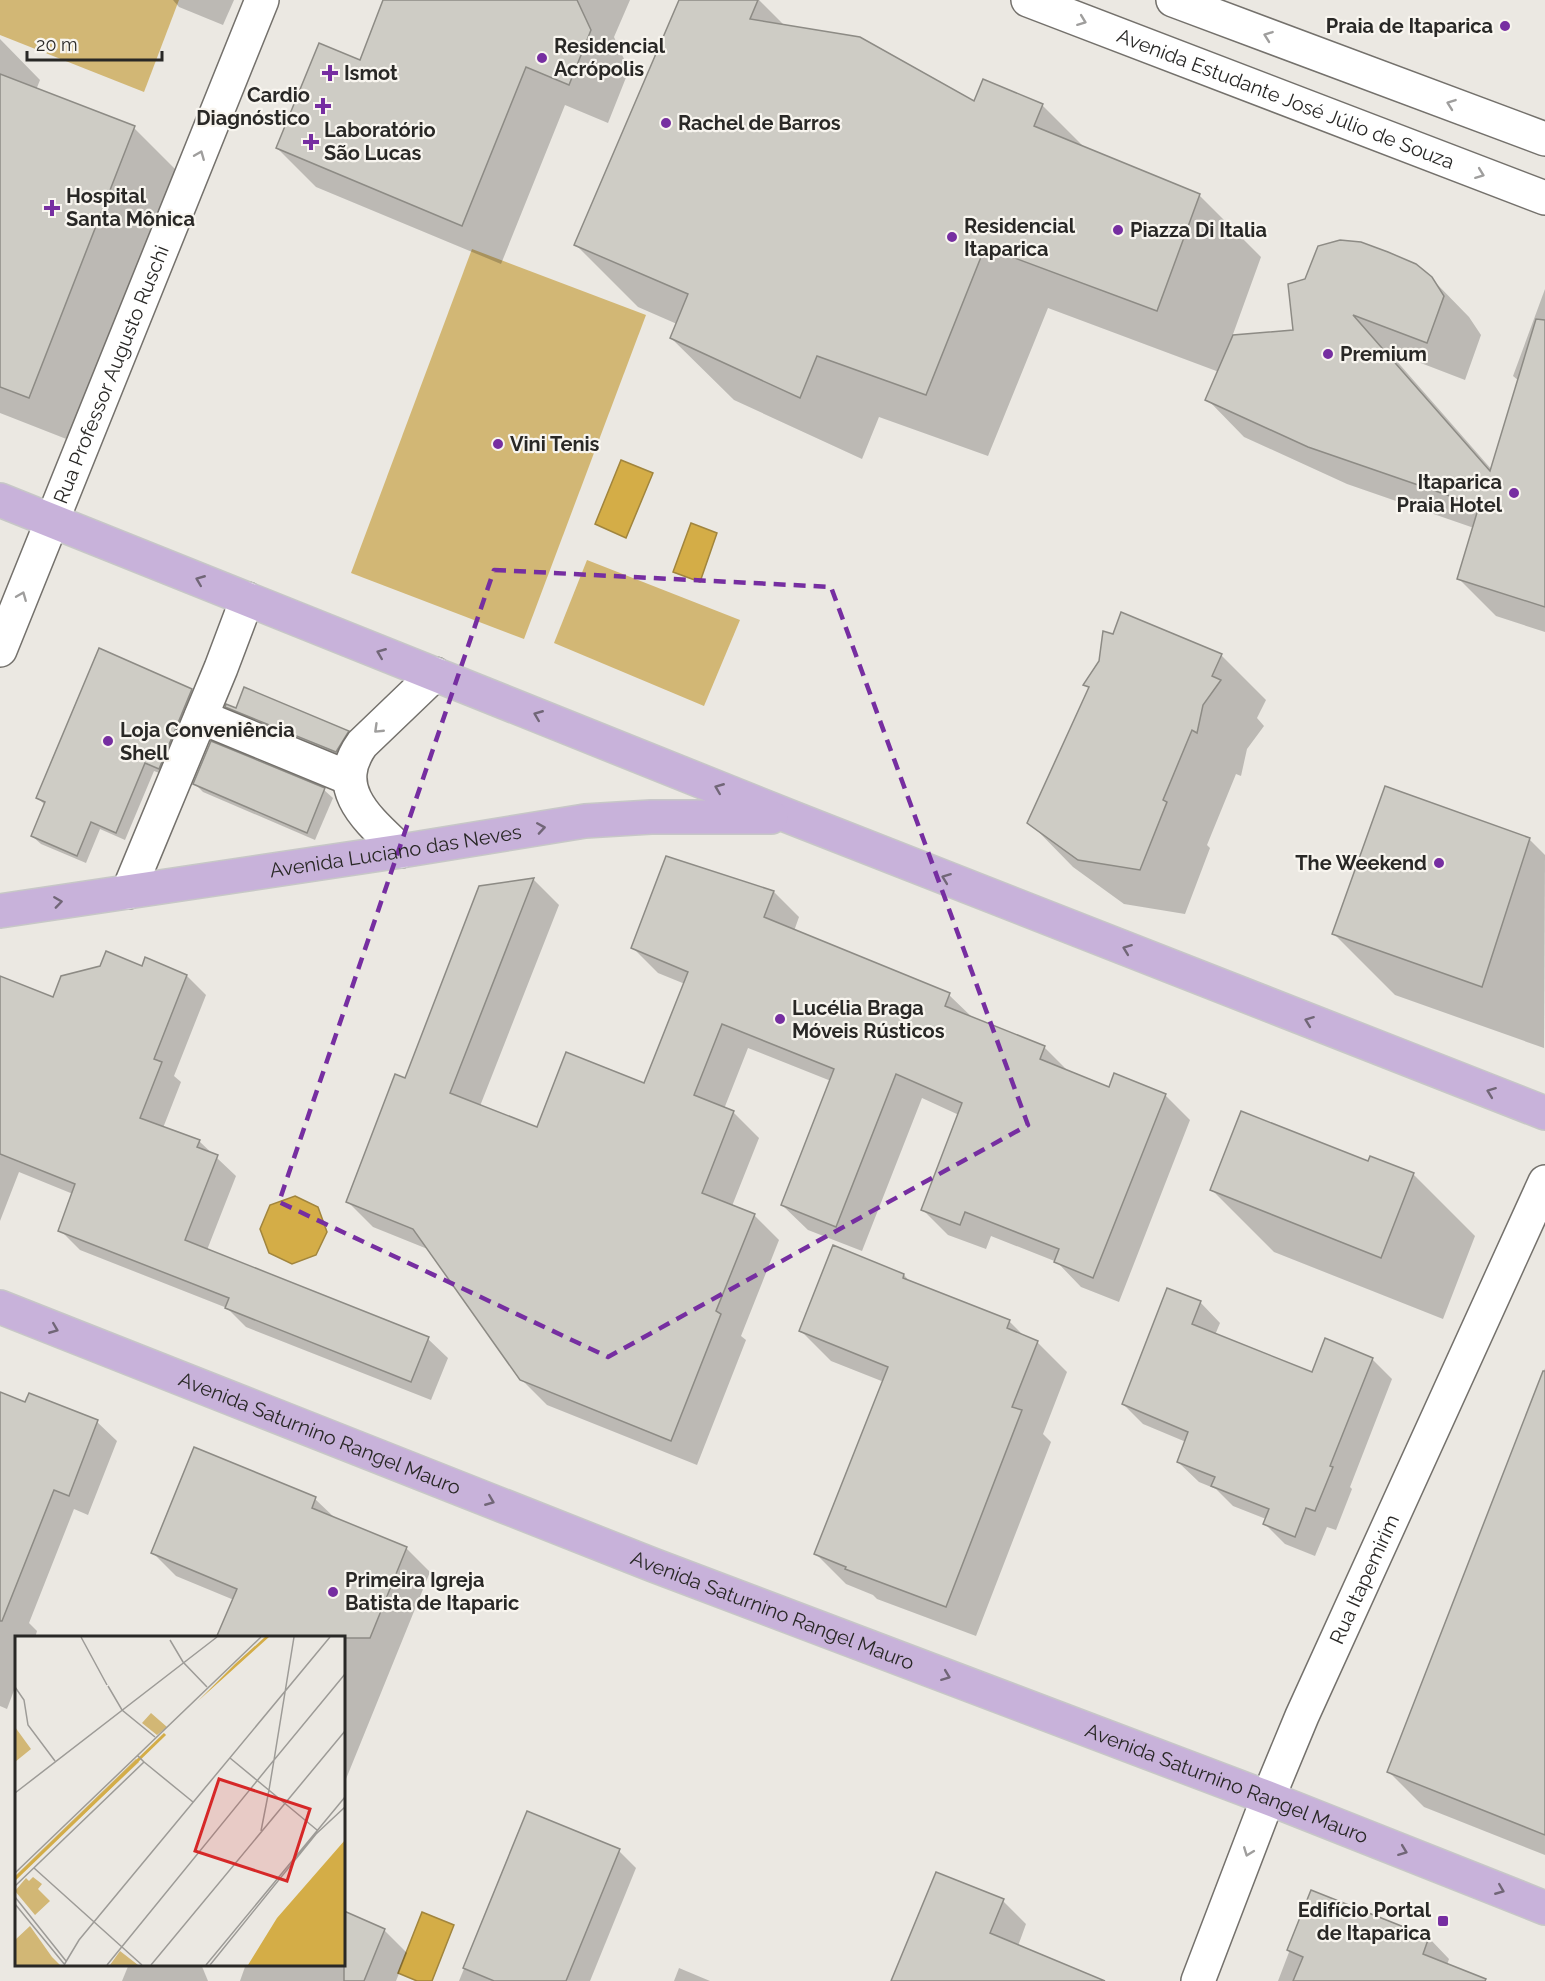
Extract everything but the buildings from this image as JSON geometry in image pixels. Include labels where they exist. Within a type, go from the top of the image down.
[{"type":"main road","points":[[0,500],[793,818],[1545,1113]]},
{"type":"main road","name":"Avenida Luciano das Neves","points":[[0,911],[585,821],[673,816],[793,818]]},
{"type":"main road","name":"Avenida Saturnino Rangel Mauro","points":[[0,1307],[653,1565],[1268,1798],[1545,1908]]},
{"type":"street","name":"Rua Professor Augusto Ruschi","points":[[0,650],[262,0]]},
{"type":"street","name":"Avenida Estudante José Júlio de Souza","points":[[1028,0],[1545,198]]},
{"type":"street","points":[[1173,0],[1545,139]]},
{"type":"street","points":[[128,892],[247,599]]},
{"type":"street","points":[[401,851],[365,817],[354,797],[350,778],[355,754],[362,744],[435,674]]},
{"type":"street","points":[[201,717],[350,778]]},
{"type":"street","name":"Rua Itapemirim","points":[[1197,1981],[1302,1716],[1545,1182]]},
{"type":"highlighted area","points":[[494,570],[831,587],[1028,1125],[608,1357],[279,1202]]},
{"type":"shaded area","points":[[0,0],[179,0],[144,92],[0,35]]},
{"type":"shaded area","name":"Vini Tenis","points":[[472,249],[646,315],[524,639],[351,573]]},
{"type":"shaded area","points":[[621,460],[653,473],[626,538],[595,524]]},
{"type":"shaded area","points":[[691,523],[717,533],[700,582],[673,572]]},
{"type":"shaded area","points":[[587,560],[740,620],[704,706],[554,643]]},
{"type":"shaded area","points":[[295,1196],[318,1207],[327,1232],[316,1255],[292,1264],[269,1253],[260,1229],[270,1205]]},
{"type":"shaded area","points":[[422,1912],[454,1925],[432,1981],[417,1981],[398,1973]]},
{"type":"place","name":"Praia de Itaparica","points":[[1505,26]]},
{"type":"place","name":"Residencial Acrópolis","points":[[542,58]]},
{"type":"place","name":"Ismot","points":[[330,73]]},
{"type":"place","name":"Cardio Diagnóstico","points":[[323,106]]},
{"type":"place","name":"Rachel de Barros","points":[[666,123]]},
{"type":"place","name":"Laboratório São Lucas","points":[[311,142]]},
{"type":"place","name":"Hospital Santa Mônica","points":[[52,208]]},
{"type":"place","name":"Piazza Di Italia","points":[[1118,230]]},
{"type":"place","name":"Residencial Itaparica","points":[[952,237]]},
{"type":"place","name":"Premium","points":[[1328,354]]},
{"type":"place","name":"Vini Tenis","points":[[498,444]]},
{"type":"place","name":"Itaparica Praia Hotel","points":[[1514,493]]},
{"type":"place","name":"Loja Conveniência Shell","points":[[108,741]]},
{"type":"place","name":"The Weekend","points":[[1439,863]]},
{"type":"place","name":"Lucélia Braga Móveis Rústicos","points":[[780,1019]]},
{"type":"place","name":"Primeira Igreja Batista de Itaparic","points":[[333,1592]]},
{"type":"place","name":"Edifício Portal de Itaparica","points":[[1443,1921]]}]
